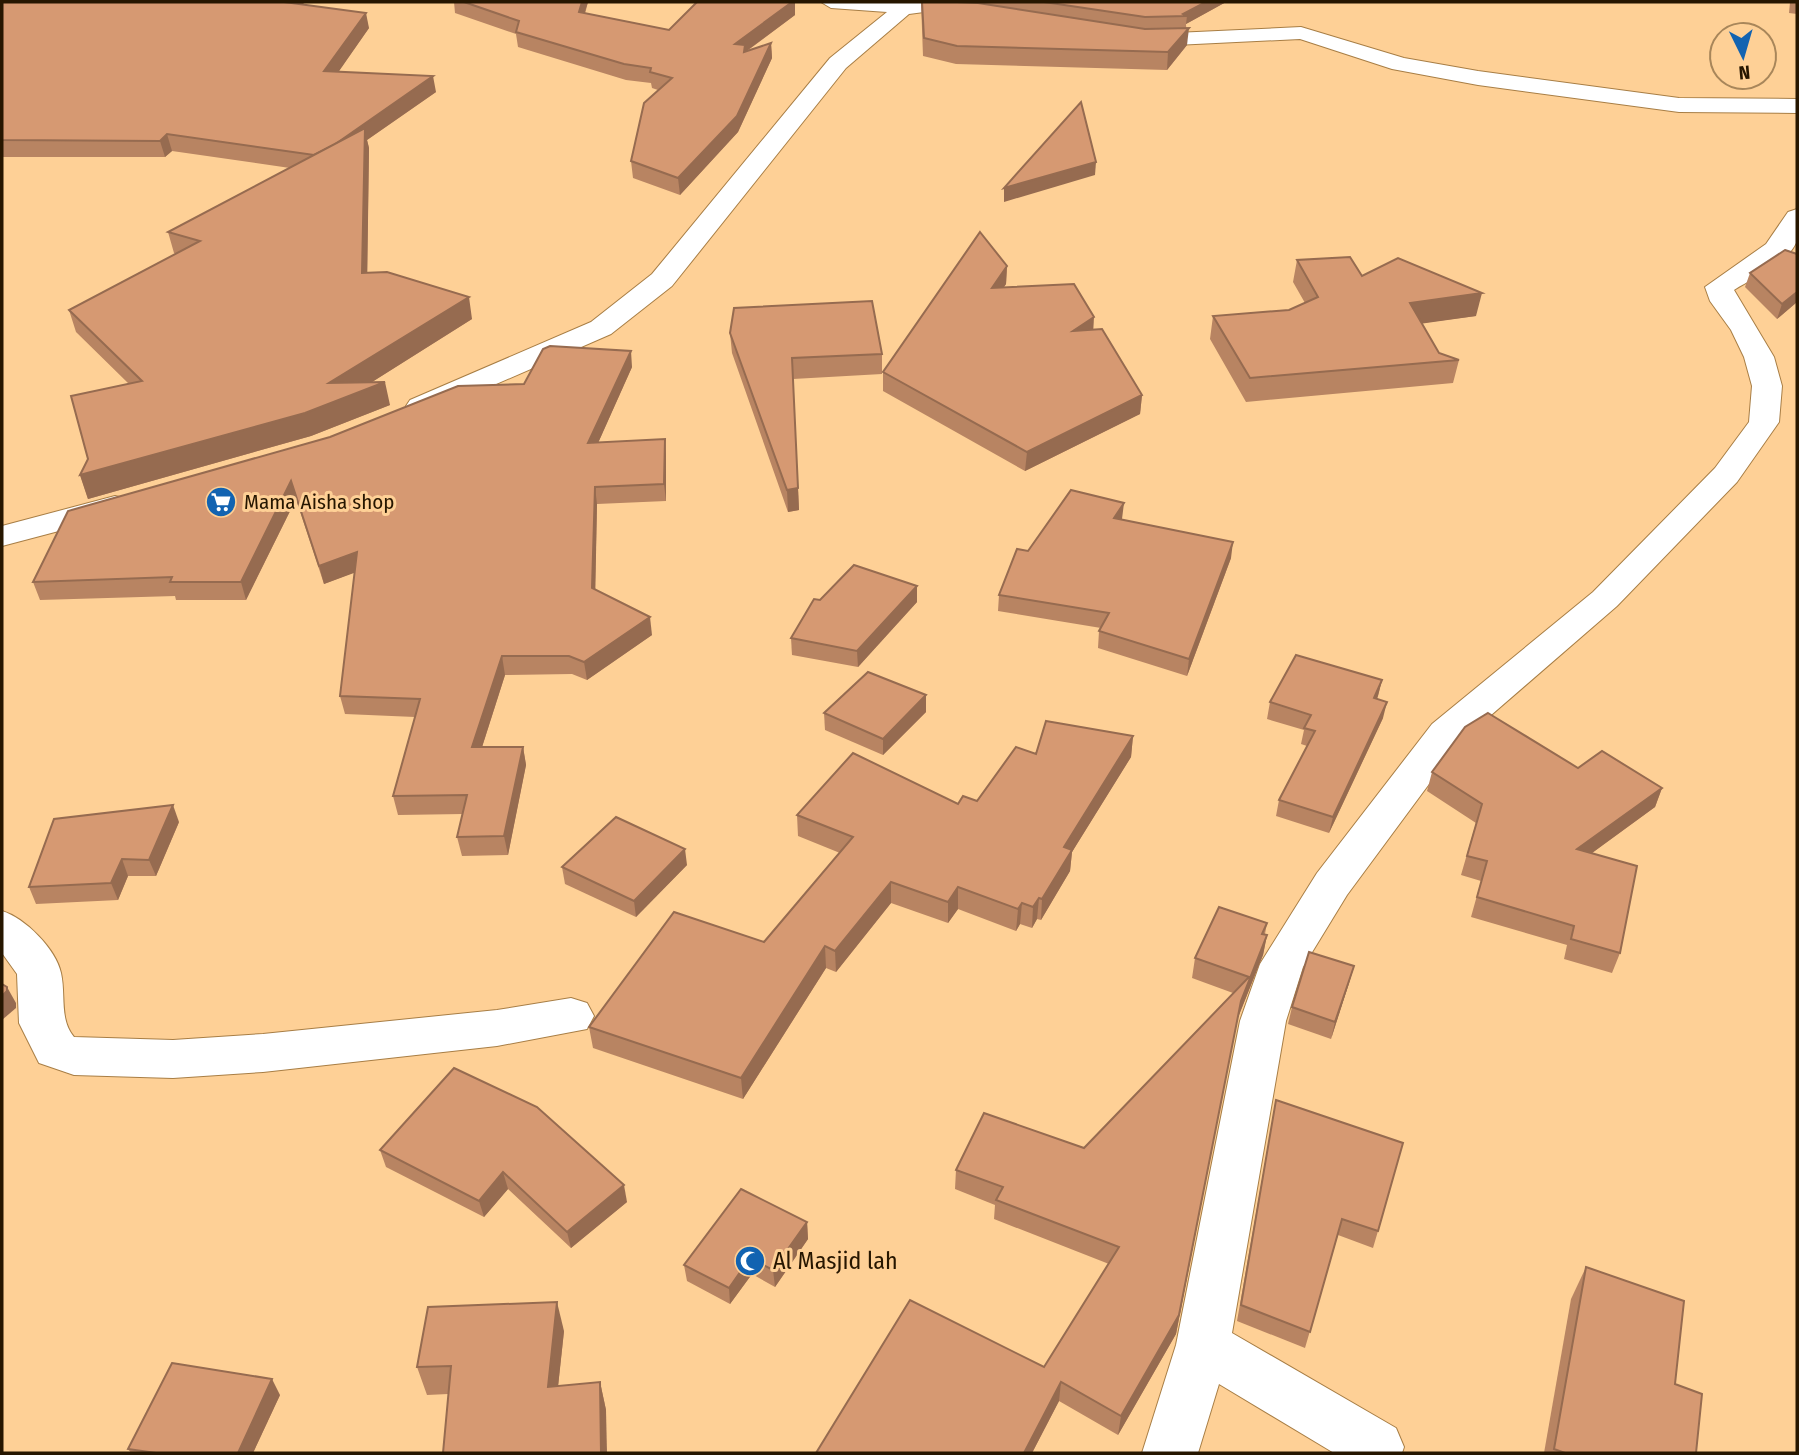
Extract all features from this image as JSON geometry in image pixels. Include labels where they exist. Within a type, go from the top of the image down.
[{"type":"street","points":[[831,2],[906,4],[939,9]]},
{"type":"street","points":[[401,415],[601,328],[662,280],[838,63],[906,4]]},
{"type":"street","points":[[1121,35],[1175,38],[1301,33],[1400,64],[1490,80],[1679,105],[1797,106]]},
{"type":"street","points":[[1170,1453],[1203,1345],[1263,1021],[1282,964],[1332,884],[1446,733],[1496,688],[1605,599],[1726,475],[1764,422],[1767,386],[1759,357],[1745,329],[1724,301],[1719,287],[1771,255],[1792,234],[1797,217]]},
{"type":"street","points":[[2,536],[139,499]]},
{"type":"street","points":[[2,927],[11,933],[38,971],[42,1023],[56,1050],[74,1056],[173,1059],[264,1053],[497,1028],[571,1016]]},
{"type":"street","points":[[1203,1345],[1376,1447]]},
{"type":"building","points":[[2,2],[284,2],[366,13],[324,71],[433,76],[334,145],[314,155],[167,134],[160,141],[2,140]]},
{"type":"building","points":[[464,2],[582,2],[579,12],[669,30],[697,2],[792,2],[735,44],[745,45],[744,52],[771,43],[737,116],[678,178],[631,161],[644,103],[672,78],[650,72],[651,68],[624,64],[516,32],[519,21]]},
{"type":"building","points":[[922,2],[978,3],[1145,29],[1189,28],[1168,52],[957,46],[924,38]]},
{"type":"building","points":[[1044,2],[1206,2],[1183,14],[1187,16],[1145,17]]},
{"type":"building","points":[[1081,102],[1096,162],[1004,188]]},
{"type":"building","points":[[365,128],[362,273],[387,272],[469,297],[329,383],[385,382],[305,413],[80,475],[88,459],[71,396],[142,381],[69,310],[200,241],[168,232]]},
{"type":"building","points":[[980,232],[1007,266],[992,288],[1074,284],[1094,317],[1073,331],[1102,329],[1142,395],[1027,452],[883,372]]},
{"type":"building","points":[[1785,250],[1797,254],[1797,292],[1782,304],[1750,273]]},
{"type":"building","points":[[1350,257],[1362,276],[1398,258],[1482,293],[1410,303],[1439,353],[1459,360],[1250,378],[1213,316],[1289,310],[1318,297],[1297,260]]},
{"type":"building","points":[[872,301],[882,354],[792,358],[798,488],[787,490],[730,333],[734,308]]},
{"type":"building","points":[[550,346],[631,351],[588,443],[665,439],[664,484],[595,487],[592,588],[650,617],[584,662],[569,656],[502,656],[472,747],[523,747],[504,836],[457,837],[467,795],[393,796],[420,699],[340,696],[357,552],[319,566],[291,481],[241,582],[170,582],[172,577],[33,582],[68,511],[330,437],[458,386],[524,384],[543,349]]},
{"type":"building","points":[[1071,490],[1124,503],[1114,518],[1233,542],[1189,659],[1099,631],[1109,613],[999,595],[1017,549],[1028,551]]},
{"type":"building","points":[[854,565],[917,586],[857,651],[791,638],[814,599],[820,600]]},
{"type":"building","points":[[1296,655],[1382,680],[1374,698],[1387,702],[1333,817],[1279,800],[1315,731],[1304,728],[1311,715],[1270,702]]},
{"type":"building","points":[[868,672],[926,695],[883,739],[824,713]]},
{"type":"building","points":[[1488,713],[1578,768],[1602,751],[1662,788],[1577,849],[1637,866],[1620,953],[1571,939],[1574,926],[1477,897],[1487,861],[1467,856],[1482,804],[1432,772],[1465,727]]},
{"type":"building","points":[[1046,721],[1133,736],[1064,847],[1072,850],[1042,899],[1039,898],[1033,907],[1022,903],[1018,909],[958,887],[948,902],[891,882],[835,951],[825,946],[741,1078],[589,1027],[674,912],[764,942],[853,837],[797,815],[853,753],[958,804],[963,796],[977,801],[1016,747],[1036,754]]},
{"type":"building","points":[[173,805],[149,860],[122,859],[111,883],[29,887],[54,819]]},
{"type":"building","points":[[616,817],[685,849],[634,901],[562,867]]},
{"type":"building","points":[[1219,907],[1267,923],[1262,934],[1267,935],[1241,1001],[1179,1315],[1121,1416],[1061,1382],[1024,1453],[816,1453],[910,1300],[1044,1367],[1119,1247],[996,1200],[1003,1187],[956,1170],[984,1113],[1084,1148],[1249,977],[1195,958]]},
{"type":"building","points":[[1309,952],[1354,966],[1335,1022],[1292,1007]]},
{"type":"building","points":[[2,984],[7,987],[7,991],[2,996]]},
{"type":"building","points":[[454,1068],[537,1107],[624,1185],[567,1232],[503,1172],[479,1201],[380,1150]]},
{"type":"building","points":[[1276,1100],[1403,1143],[1378,1231],[1342,1219],[1310,1332],[1241,1305]]},
{"type":"building","points":[[741,1189],[807,1222],[773,1270],[750,1258],[729,1288],[684,1265]]},
{"type":"building","points":[[1586,1267],[1684,1301],[1675,1384],[1702,1394],[1696,1453],[1565,1453],[1554,1449]]},
{"type":"building","points":[[557,1302],[548,1387],[600,1382],[601,1453],[443,1453],[451,1366],[417,1367],[428,1307]]},
{"type":"building","points":[[172,1363],[272,1379],[238,1453],[156,1453],[128,1449]]},
{"type":"place","name":"Mama Aisha shop","points":[[221,502]]},
{"type":"place","name":"Al Masjid lah","points":[[750,1261]]}]
